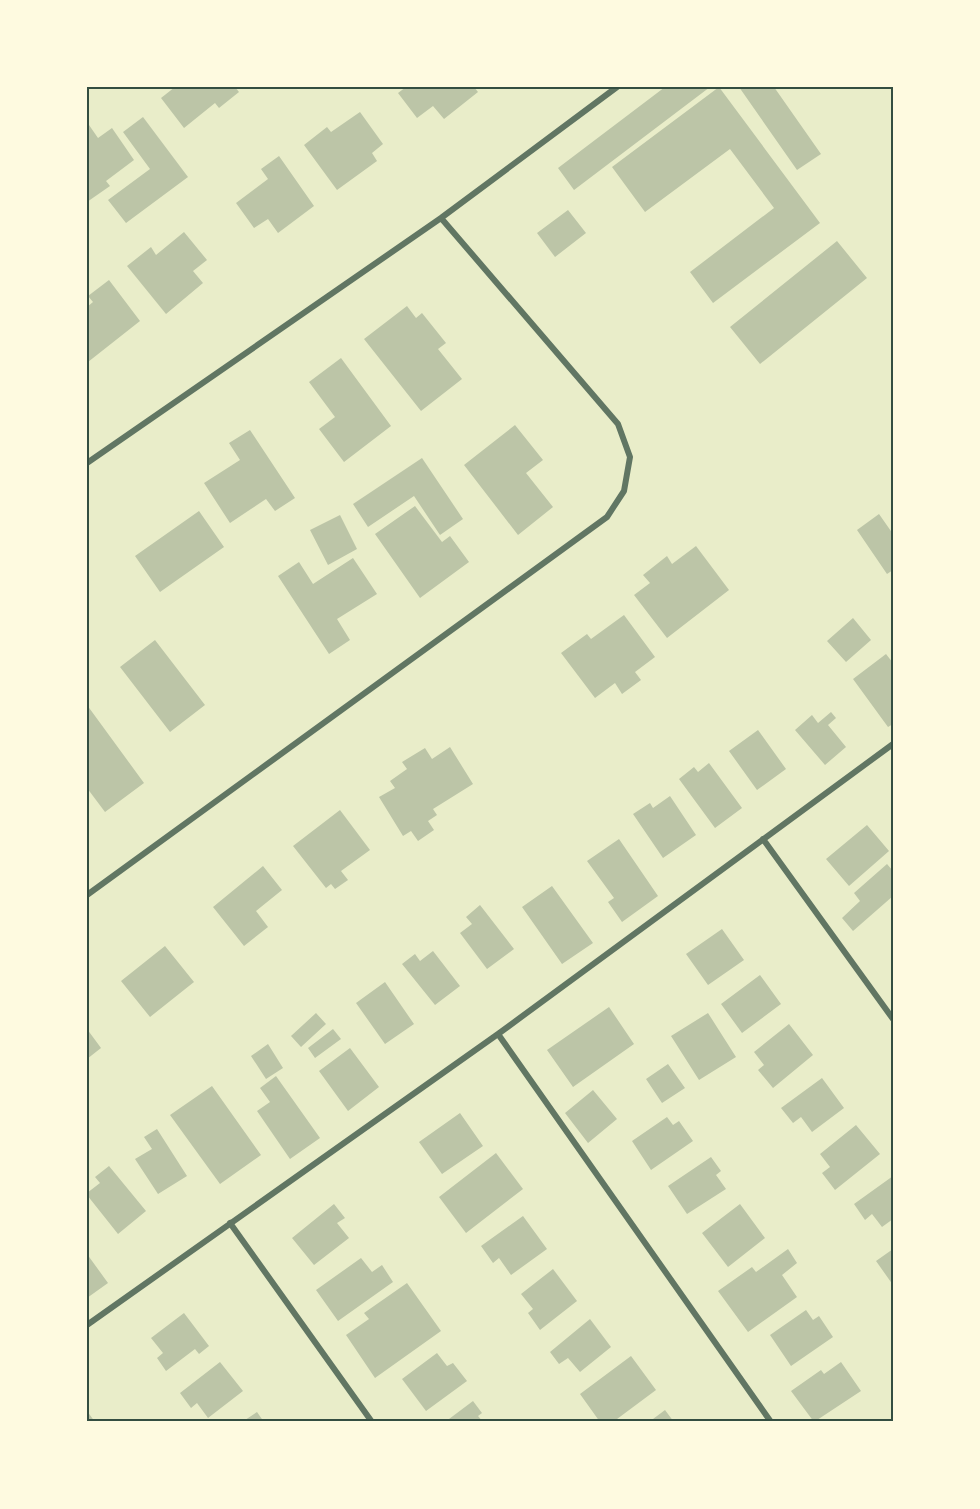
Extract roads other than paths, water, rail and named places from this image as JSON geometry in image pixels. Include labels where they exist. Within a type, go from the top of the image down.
[{"type":"street","points":[[87,463],[441,218],[617,87]]},
{"type":"street","points":[[87,895],[607,517],[624,491],[630,457],[618,424],[441,218]]},
{"type":"street","points":[[87,1325],[498,1034],[893,744]]},
{"type":"street","points":[[763,839],[893,1019]]},
{"type":"street","points":[[498,1034],[771,1422]]},
{"type":"street","points":[[230,1224],[372,1422]]}]
